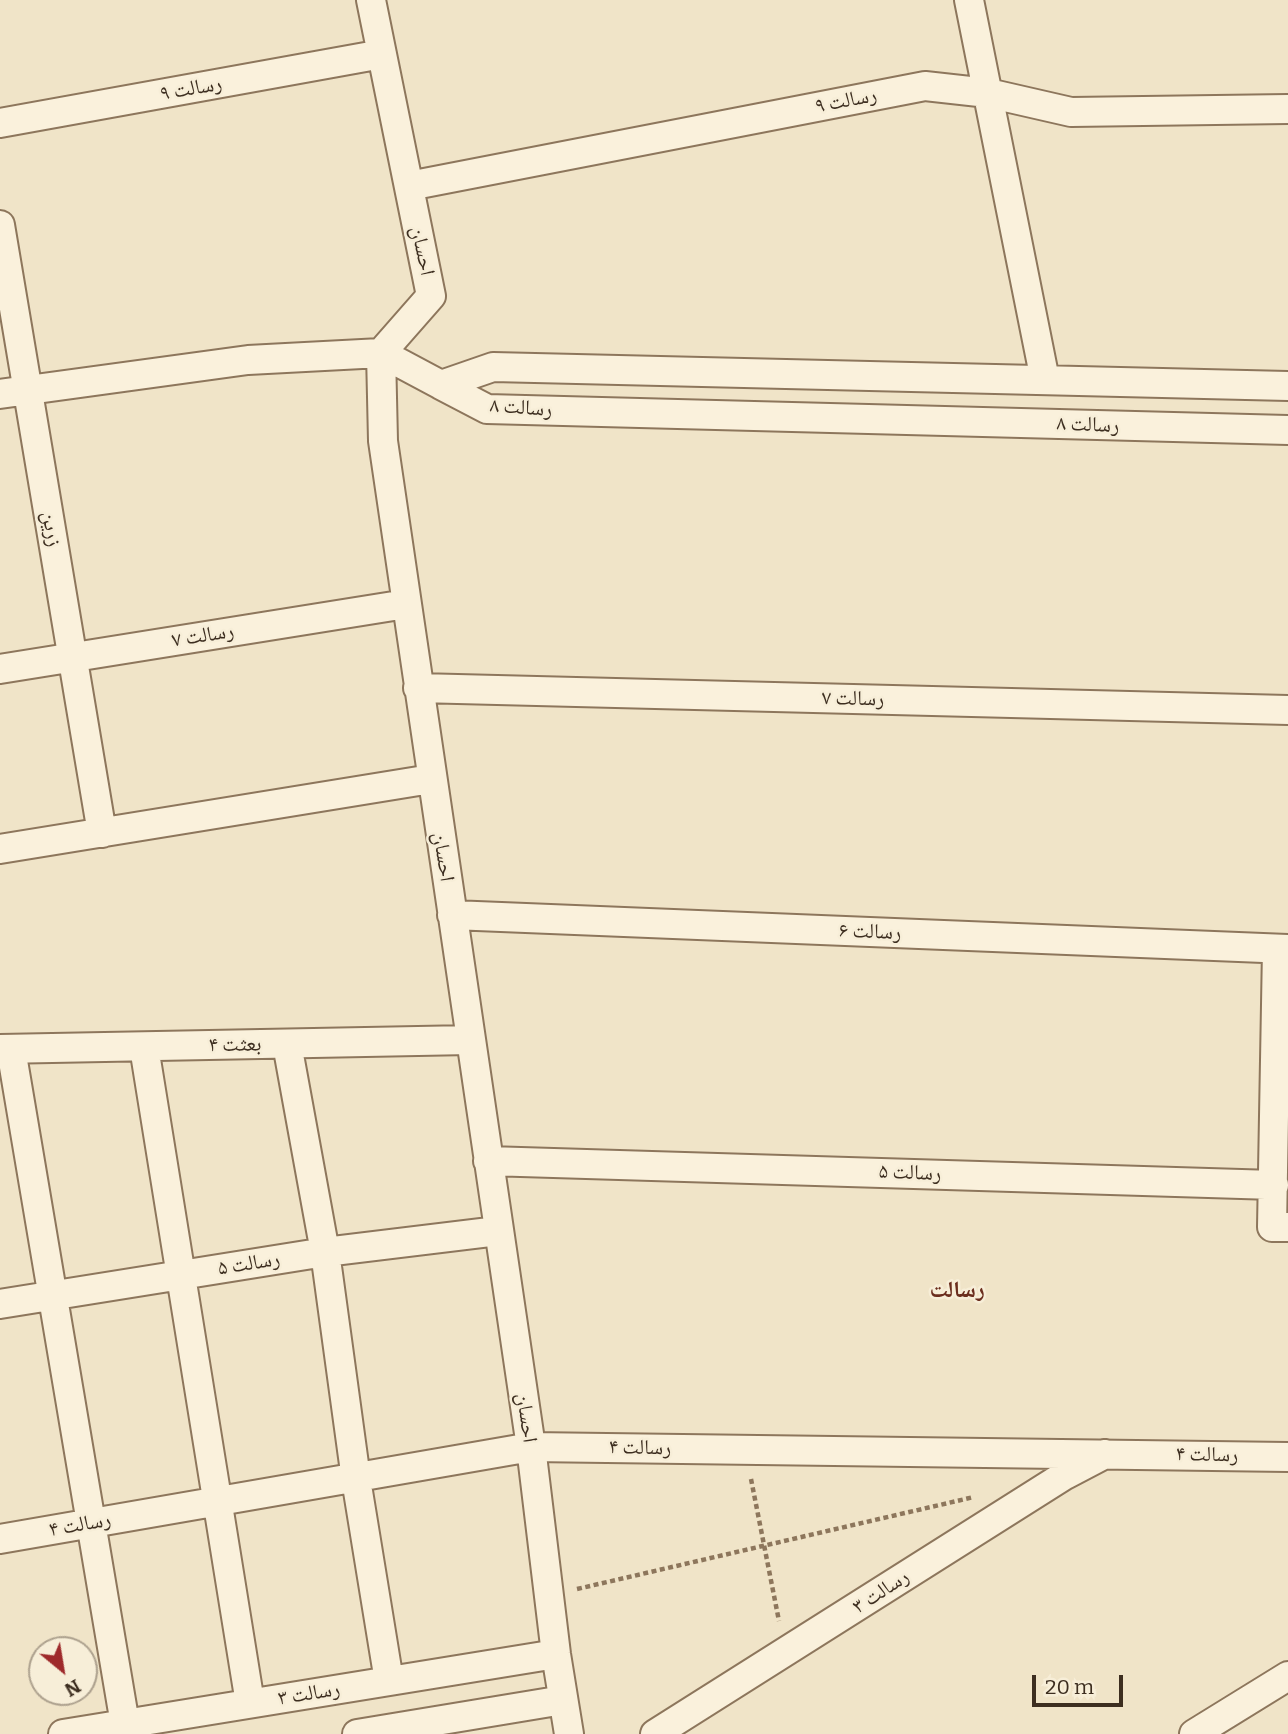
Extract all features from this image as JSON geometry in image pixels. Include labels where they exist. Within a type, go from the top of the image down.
[{"type":"street","name":"احسان","points":[[371,0],[431,296],[381,353],[383,441],[531,1447],[555,1654],[569,1734]]},
{"type":"street","points":[[969,0],[1045,380]]},
{"type":"street","name":"رسالت ۹","points":[[0,123],[382,54]]},
{"type":"street","name":"رسالت ۹","points":[[409,186],[925,86],[988,93],[1071,112],[1288,109]]},
{"type":"street","name":"زرین","points":[[0,225],[14,392],[73,657],[102,833]]},
{"type":"street","points":[[14,392],[248,360],[381,353],[441,385]]},
{"type":"street","name":"رسالت ۸","points":[[441,385],[493,367],[1288,386]]},
{"type":"street","name":"رسالت ۸","points":[[441,385],[487,409],[1288,430]]},
{"type":"street","name":"رسالت ۷","points":[[0,669],[406,604]]},
{"type":"street","name":"رسالت ۷","points":[[418,688],[1288,710]]},
{"type":"street","points":[[0,849],[431,779]]},
{"type":"street","name":"رسالت ۶","points":[[452,915],[1283,949]]},
{"type":"street","points":[[1283,949],[1272,1227],[1288,1227]]},
{"type":"street","name":"بعثت ۴","points":[[6,1049],[470,1040]]},
{"type":"street","points":[[287,1044],[325,1252],[356,1479],[389,1681]]},
{"type":"street","points":[[144,1047],[250,1703]]},
{"type":"street","points":[[6,1049],[52,1296],[125,1724]]},
{"type":"street","name":"رسالت ۵","points":[[488,1161],[1274,1185]]},
{"type":"street","name":"رسالت ۵","points":[[0,1304],[325,1252],[498,1231]]},
{"type":"street","name":"رسالت ۴","points":[[0,1539],[531,1447],[1108,1452],[1288,1457]]},
{"type":"street","name":"رسالت ۳","points":[[655,1734],[1065,1475],[1108,1452]]},
{"type":"street","name":"رسالت ۳","points":[[63,1734],[555,1654]]},
{"type":"street","points":[[1194,1734],[1288,1675]]},
{"type":"street","points":[[357,1734],[563,1700]]},
{"type":"path","points":[[746,1449],[785,1653]]},
{"type":"path","points":[[549,1596],[986,1494]]},
{"type":"district","name":"رسالت","points":[[957,1291]]}]
